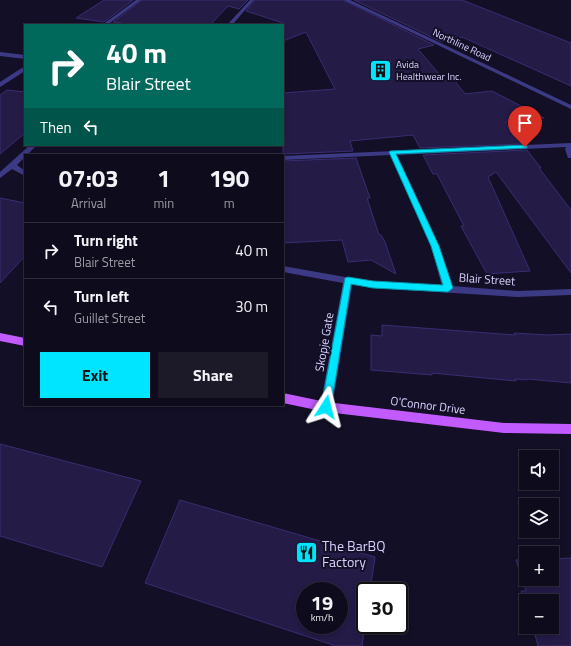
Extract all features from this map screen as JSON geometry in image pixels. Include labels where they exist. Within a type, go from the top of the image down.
[{"type":"main road","points":[[0,337],[24,342]]},
{"type":"main road","name":"O'Connor Drive","points":[[284,398],[326,407],[504,428],[571,429]]},
{"type":"street","points":[[105,24],[139,0]]},
{"type":"street","points":[[230,24],[252,0]]},
{"type":"street","name":"Northline Road","points":[[346,0],[571,107]]},
{"type":"street","points":[[0,54],[24,56]]},
{"type":"street","points":[[0,85],[24,69]]},
{"type":"street","points":[[284,158],[571,145]]},
{"type":"street","points":[[571,145],[568,149],[571,156]]},
{"type":"street","points":[[24,154],[33,146]]},
{"type":"street","points":[[392,152],[435,246],[448,288]]},
{"type":"street","points":[[0,176],[24,154]]},
{"type":"street","points":[[12,165],[24,173]]},
{"type":"street","name":"Blair Street","points":[[284,269],[373,284],[518,294],[571,292]]},
{"type":"street","name":"Skopje Gate","points":[[326,407],[348,280]]},
{"type":"building","points":[[104,0],[133,0],[104,22],[76,18]]},
{"type":"building","points":[[142,0],[248,0],[239,9],[228,6],[211,24],[128,24],[113,22]]},
{"type":"building","points":[[255,0],[343,0],[434,45],[418,49],[445,81],[454,80],[465,94],[492,91],[544,118],[505,122],[522,144],[420,148],[413,135],[350,141],[353,151],[283,154],[284,93],[335,89],[306,32],[284,41],[283,23],[246,11]]},
{"type":"building","points":[[354,0],[462,0],[571,43],[571,86],[462,37],[442,42]]},
{"type":"building","points":[[7,90],[24,92],[24,134],[0,154],[0,95]]},
{"type":"building","points":[[527,150],[571,210],[571,273],[496,172],[488,177],[530,271],[487,274],[461,226],[464,226],[437,174],[433,174],[423,155]]},
{"type":"building","points":[[356,158],[370,198],[367,198],[379,235],[381,235],[385,242],[396,274],[371,260],[348,262],[342,240],[284,243],[284,161]]},
{"type":"building","points":[[0,198],[24,203],[24,257],[0,283]]},
{"type":"building","points":[[382,325],[515,335],[514,333],[548,335],[571,334],[571,383],[527,379],[515,379],[516,381],[432,373],[432,375],[371,370],[371,335],[382,336]]},
{"type":"building","points":[[0,444],[141,481],[102,567],[0,536]]},
{"type":"building","points":[[180,500],[375,557],[371,582],[356,582],[356,634],[364,634],[362,646],[336,646],[300,634],[348,634],[348,582],[296,582],[296,633],[145,583]]},
{"type":"building","points":[[571,558],[571,646],[538,646],[535,634],[559,634],[559,594],[522,594],[521,591],[526,591],[524,586],[559,586],[559,559]]},
{"type":"building","points":[[516,560],[519,560],[519,569]]},
{"type":"place","name":"Avida Healthwear Inc.","points":[[380,70]]},
{"type":"place","name":"The BarBQ Factory","points":[[307,553]]},
{"type":"route","points":[[326,407],[348,280],[373,284],[448,288],[427,226],[392,152],[525,147]]}]
